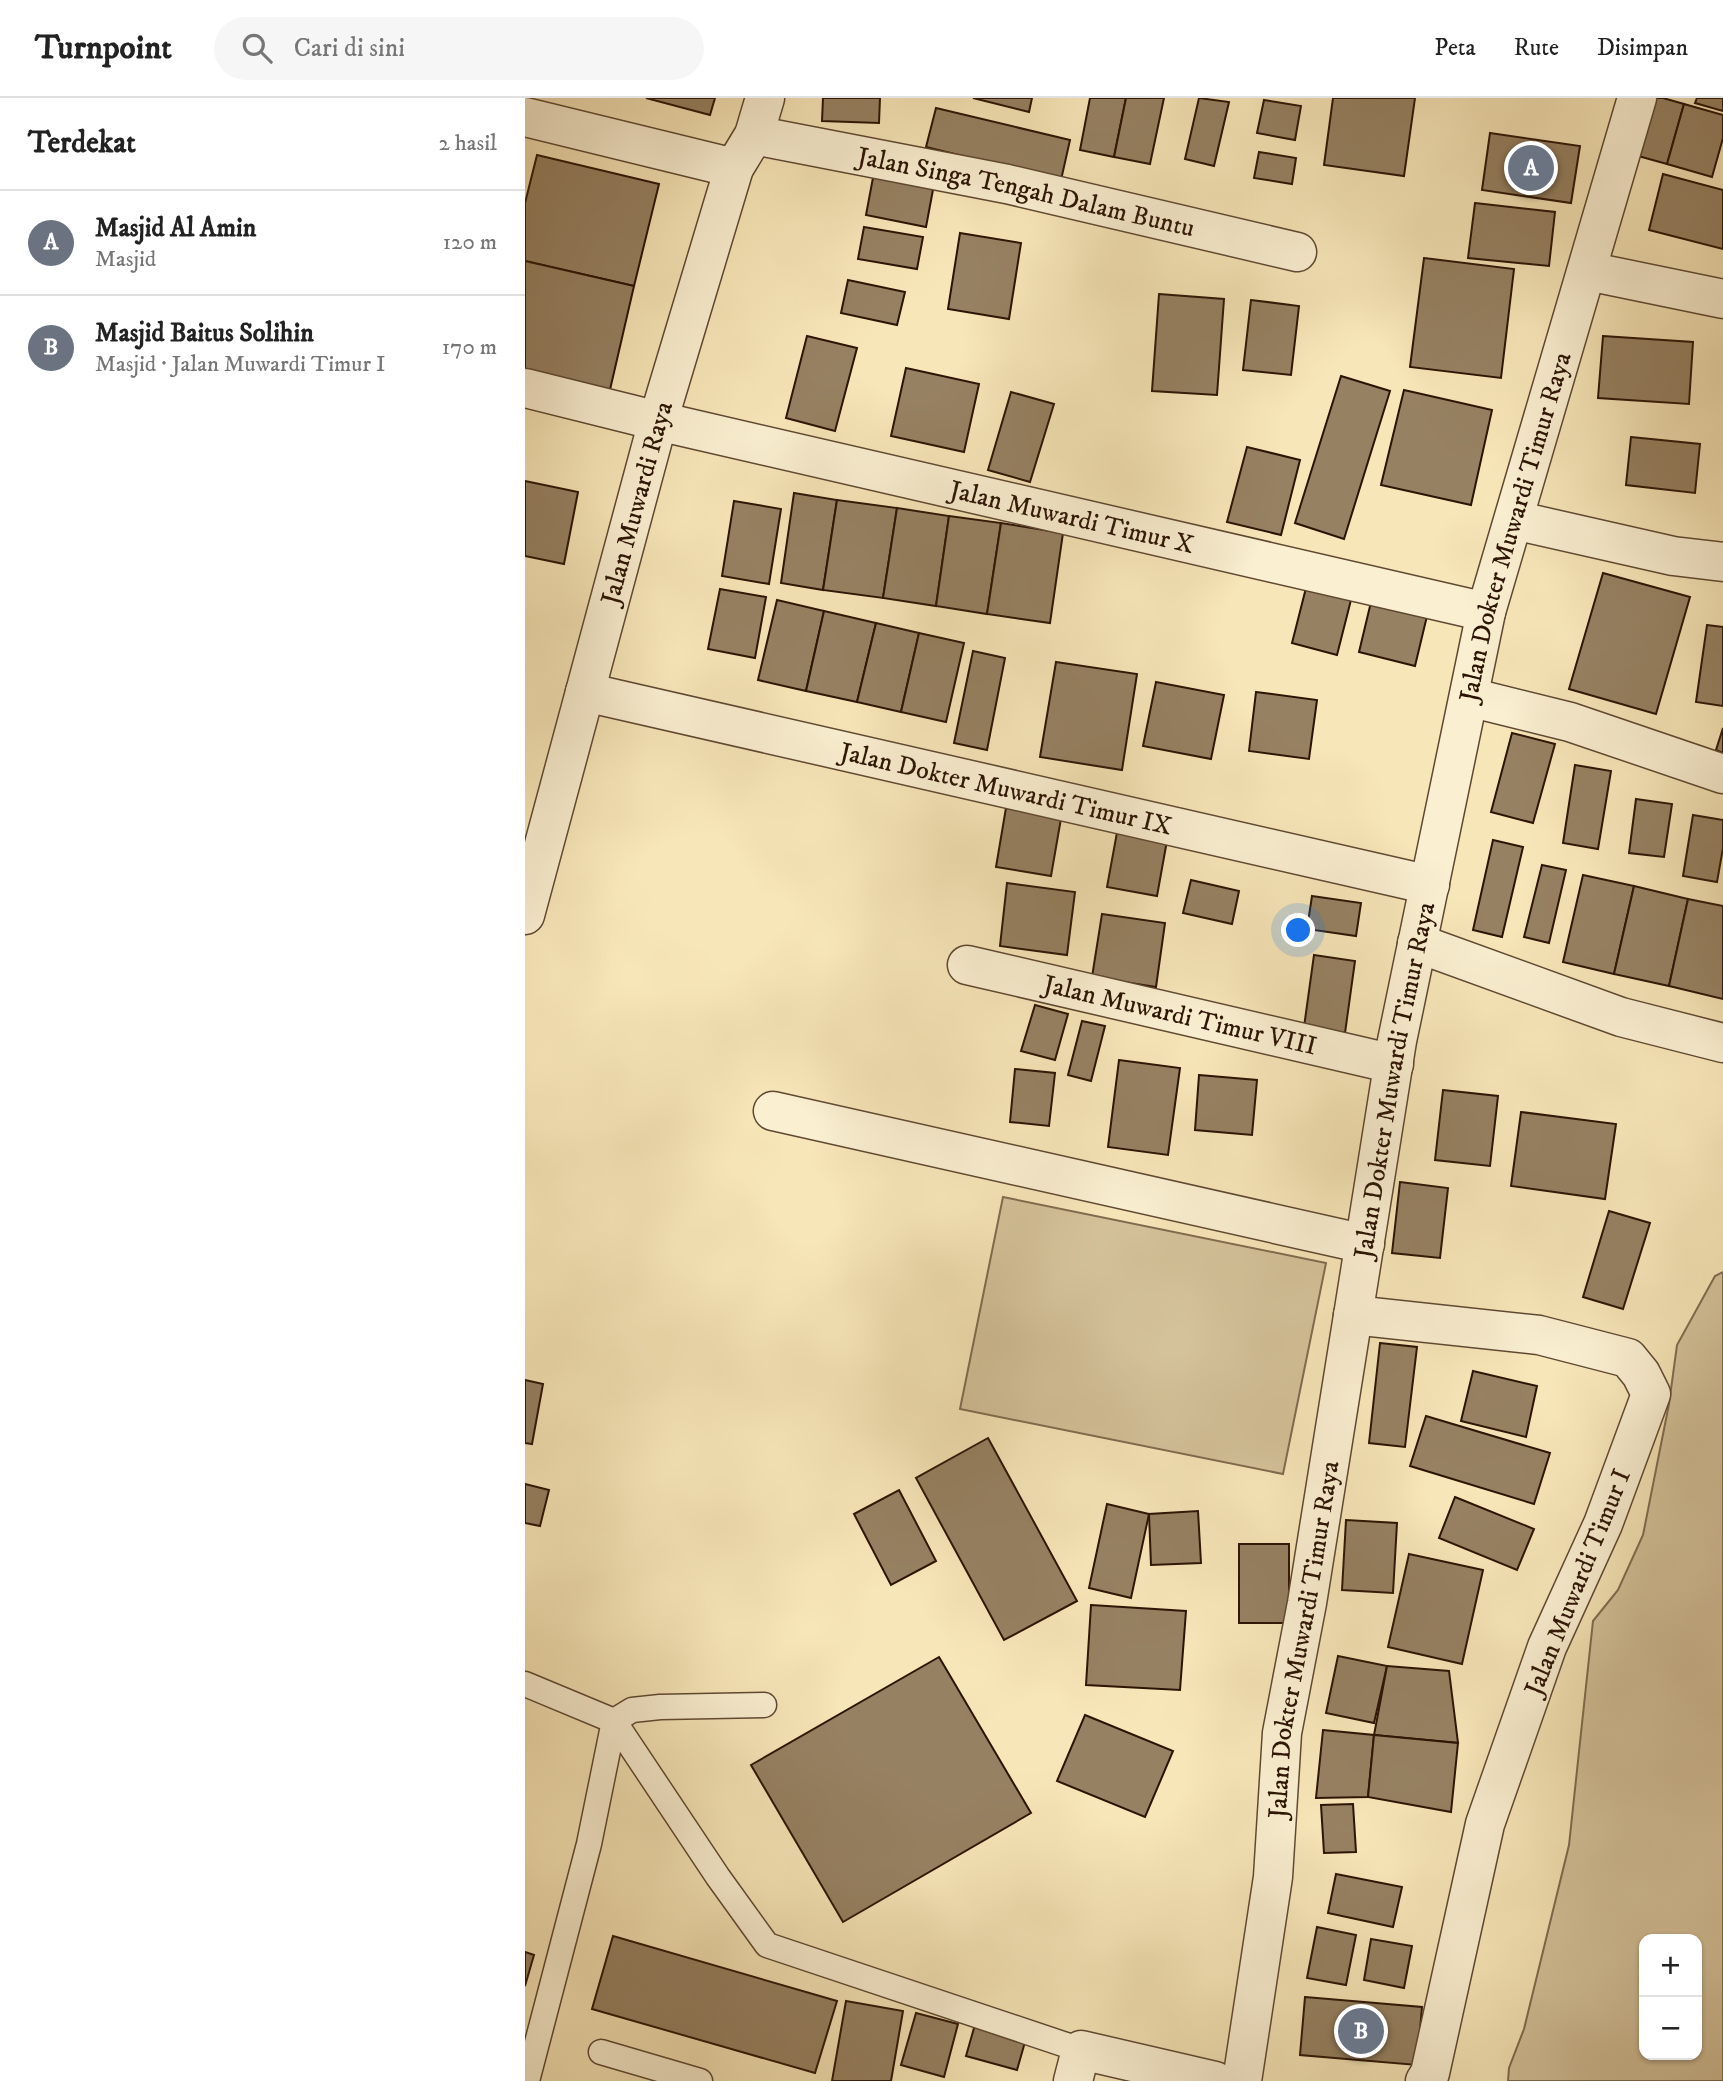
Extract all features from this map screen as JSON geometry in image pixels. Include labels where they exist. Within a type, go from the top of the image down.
[{"type":"street","name":"Jalan Muwardi Raya","points":[[525,915],[658,421],[734,168],[754,135],[765,98]]},
{"type":"street","name":"Jalan Dokter Muwardi Timur Raya","points":[[1242,2081],[1273,1877],[1282,1733],[1307,1603],[1394,1064],[1417,943],[1486,612],[1637,98]]},
{"type":"street","points":[[525,117],[734,168]]},
{"type":"street","name":"Jalan Singa Tengah Dalam Buntu","points":[[754,135],[1007,184],[1297,252]]},
{"type":"street","points":[[1587,271],[1723,299]]},
{"type":"street","name":"Jalan Muwardi Timur X","points":[[525,388],[1486,612]]},
{"type":"street","points":[[1514,520],[1673,556],[1723,562]]},
{"type":"street","name":"Jalan Dokter Muwardi Timur IX","points":[[585,692],[1430,885]]},
{"type":"street","points":[[1469,697],[1570,722],[1723,774]]},
{"type":"street","points":[[1417,943],[1621,1017],[1723,1043]]},
{"type":"street","name":"Jalan Muwardi Timur VIII","points":[[967,965],[1394,1064]]},
{"type":"street","points":[[773,1111],[1365,1244]]},
{"type":"street","name":"Jalan Muwardi Timur I","points":[[1353,1315],[1539,1335],[1628,1358],[1641,1374],[1651,1394],[1603,1524],[1547,1647],[1485,1824],[1430,2073],[1425,2081]]},
{"type":"street","points":[[1077,2065],[1215,2081]]},
{"type":"lane","points":[[525,1684],[614,1721],[718,1877],[767,1945],[1077,2065]]},
{"type":"lane","points":[[527,2081],[589,1844],[614,1721],[632,1710],[641,1709],[764,1705]]},
{"type":"lane","points":[[601,2052],[700,2081]]},
{"type":"shaded area","points":[[1003,1197],[1326,1263],[1283,1474],[960,1409]]},
{"type":"shaded area","points":[[1723,1272],[1723,2081],[1508,2081],[1509,2068],[1524,2029],[1569,1845],[1593,1621],[1618,1590],[1643,1535],[1669,1404],[1677,1345],[1715,1276]]},
{"type":"building","points":[[646,98],[715,98],[710,115]]},
{"type":"building","points":[[823,98],[880,98],[879,123],[822,121]]},
{"type":"building","points":[[973,98],[1032,98],[1029,112]]},
{"type":"building","points":[[1090,98],[1126,98],[1114,157],[1080,150]]},
{"type":"building","points":[[1126,98],[1164,98],[1150,164],[1114,157]]},
{"type":"building","points":[[1199,98],[1229,102],[1214,166],[1185,159]]},
{"type":"building","points":[[1333,98],[1415,98],[1404,176],[1324,165]]},
{"type":"building","points":[[1647,98],[1663,98],[1684,104],[1667,164],[1631,154]]},
{"type":"building","points":[[1697,98],[1723,98],[1723,111],[1695,103]]},
{"type":"building","points":[[1264,100],[1301,106],[1295,140],[1257,133]]},
{"type":"building","points":[[1684,104],[1723,115],[1723,138],[1712,177],[1667,164]]},
{"type":"building","points":[[936,108],[1070,140],[1061,180],[926,147]]},
{"type":"building","points":[[1490,133],[1580,146],[1571,203],[1482,190]]},
{"type":"building","points":[[1259,152],[1296,158],[1292,184],[1254,178]]},
{"type":"building","points":[[537,155],[659,184],[634,286],[525,261],[525,203]]},
{"type":"building","points":[[875,167],[935,179],[926,227],[866,215]]},
{"type":"building","points":[[1663,174],[1723,190],[1723,249],[1649,230]]},
{"type":"building","points":[[1475,203],[1555,212],[1549,266],[1468,258]]},
{"type":"building","points":[[864,227],[923,237],[917,269],[858,259]]},
{"type":"building","points":[[960,233],[1021,243],[1009,319],[948,309]]},
{"type":"building","points":[[1424,258],[1514,269],[1501,378],[1410,367]]},
{"type":"building","points":[[525,261],[634,286],[609,394],[525,374]]},
{"type":"building","points":[[848,280],[905,292],[897,325],[841,313]]},
{"type":"building","points":[[1159,294],[1224,299],[1217,395],[1152,391]]},
{"type":"building","points":[[1251,300],[1299,306],[1291,375],[1243,370]]},
{"type":"building","points":[[807,336],[857,348],[835,431],[786,418]]},
{"type":"building","points":[[1603,336],[1693,342],[1689,404],[1598,398]]},
{"type":"building","points":[[906,368],[979,384],[964,452],[891,436]]},
{"type":"building","points":[[1341,376],[1390,391],[1344,539],[1295,523]]},
{"type":"building","points":[[1404,390],[1492,410],[1471,505],[1381,485]]},
{"type":"building","points":[[1011,392],[1054,404],[1030,482],[988,470]]},
{"type":"building","points":[[1631,437],[1700,444],[1695,493],[1626,485]]},
{"type":"building","points":[[1247,447],[1300,460],[1281,535],[1227,522]]},
{"type":"building","points":[[525,481],[578,492],[564,564],[525,556]]},
{"type":"building","points":[[794,493],[837,500],[823,590],[781,583]]},
{"type":"building","points":[[837,500],[897,508],[883,598],[823,590]]},
{"type":"building","points":[[734,501],[781,509],[769,584],[722,576]]},
{"type":"building","points":[[897,508],[949,516],[936,606],[883,598]]},
{"type":"building","points":[[949,516],[1001,523],[987,614],[936,606]]},
{"type":"building","points":[[1001,523],[1063,533],[1050,623],[987,614]]},
{"type":"building","points":[[1603,573],[1690,597],[1656,714],[1569,689]]},
{"type":"building","points":[[1308,580],[1353,592],[1337,655],[1292,643]]},
{"type":"building","points":[[720,589],[766,597],[755,658],[708,649]]},
{"type":"building","points":[[777,600],[824,611],[806,691],[758,680]]},
{"type":"building","points":[[1371,602],[1427,616],[1415,666],[1359,652]]},
{"type":"building","points":[[824,611],[876,623],[857,702],[806,691]]},
{"type":"building","points":[[876,623],[919,633],[901,712],[857,702]]},
{"type":"building","points":[[1707,625],[1723,627],[1723,706],[1696,702]]},
{"type":"building","points":[[919,633],[964,643],[946,722],[901,712]]},
{"type":"building","points":[[973,651],[1005,658],[987,750],[954,743]]},
{"type":"building","points":[[1056,662],[1137,674],[1122,770],[1040,757]]},
{"type":"building","points":[[1156,682],[1224,695],[1211,759],[1143,746]]},
{"type":"building","points":[[1256,692],[1317,700],[1309,759],[1249,751]]},
{"type":"building","points":[[1723,728],[1723,753],[1716,750]]},
{"type":"building","points":[[1512,733],[1555,744],[1533,823],[1491,812]]},
{"type":"building","points":[[1575,765],[1611,771],[1598,849],[1563,843]]},
{"type":"building","points":[[1008,796],[1063,807],[1051,876],[996,867]]},
{"type":"building","points":[[1636,799],[1672,804],[1664,857],[1629,853]]},
{"type":"building","points":[[1693,815],[1723,820],[1723,848],[1717,882],[1683,876]]},
{"type":"building","points":[[1118,827],[1168,835],[1157,896],[1107,887]]},
{"type":"building","points":[[1493,840],[1523,847],[1502,937],[1473,930]]},
{"type":"building","points":[[1542,865],[1566,870],[1549,943],[1524,937]]},
{"type":"building","points":[[1583,875],[1634,886],[1614,974],[1563,962]]},
{"type":"building","points":[[1191,880],[1239,891],[1232,924],[1183,913]]},
{"type":"building","points":[[1007,883],[1075,892],[1067,955],[1000,946]]},
{"type":"building","points":[[1634,886],[1688,899],[1669,986],[1614,974]]},
{"type":"building","points":[[1312,896],[1361,903],[1356,936],[1307,929]]},
{"type":"building","points":[[1688,899],[1723,906],[1723,999],[1669,986]]},
{"type":"building","points":[[1102,914],[1165,923],[1156,987],[1092,977]]},
{"type":"building","points":[[1314,955],[1355,961],[1345,1033],[1304,1027]]},
{"type":"building","points":[[1035,1005],[1068,1014],[1055,1060],[1021,1051]]},
{"type":"building","points":[[1082,1021],[1105,1026],[1091,1081],[1068,1075]]},
{"type":"building","points":[[1119,1060],[1180,1068],[1168,1155],[1108,1147]]},
{"type":"building","points":[[1015,1069],[1055,1073],[1049,1126],[1010,1122]]},
{"type":"building","points":[[1199,1075],[1257,1080],[1252,1135],[1195,1130]]},
{"type":"building","points":[[1443,1090],[1498,1096],[1490,1166],[1435,1160]]},
{"type":"building","points":[[1521,1112],[1616,1124],[1605,1199],[1511,1186]]},
{"type":"building","points":[[1400,1182],[1448,1188],[1440,1258],[1392,1253]]},
{"type":"building","points":[[1609,1211],[1650,1223],[1623,1309],[1583,1297]]},
{"type":"building","points":[[1380,1343],[1417,1347],[1405,1447],[1369,1443]]},
{"type":"building","points":[[1473,1371],[1537,1386],[1526,1437],[1461,1421]]},
{"type":"building","points":[[525,1380],[543,1384],[532,1444],[525,1443]]},
{"type":"building","points":[[1426,1416],[1550,1453],[1534,1504],[1410,1466]]},
{"type":"building","points":[[988,1438],[1077,1601],[1004,1640],[916,1478]]},
{"type":"building","points":[[525,1484],[549,1490],[540,1526],[525,1523]]},
{"type":"building","points":[[899,1490],[936,1561],[891,1585],[854,1514]]},
{"type":"building","points":[[1455,1497],[1534,1529],[1517,1570],[1439,1538]]},
{"type":"building","points":[[1107,1504],[1149,1514],[1131,1598],[1089,1588]]},
{"type":"building","points":[[1198,1511],[1201,1563],[1151,1565],[1149,1514]]},
{"type":"building","points":[[1346,1520],[1397,1523],[1393,1593],[1342,1590]]},
{"type":"building","points":[[1239,1544],[1289,1544],[1289,1623],[1239,1623]]},
{"type":"building","points":[[1409,1554],[1483,1570],[1462,1664],[1388,1647]]},
{"type":"building","points":[[1091,1605],[1186,1611],[1180,1690],[1086,1685]]},
{"type":"building","points":[[1338,1656],[1387,1666],[1374,1723],[1326,1713]]},
{"type":"building","points":[[939,1657],[1031,1813],[843,1922],[751,1765]]},
{"type":"building","points":[[1387,1666],[1449,1671],[1458,1743],[1374,1735]]},
{"type":"building","points":[[1085,1715],[1173,1751],[1145,1817],[1057,1781]]},
{"type":"building","points":[[1323,1730],[1374,1735],[1368,1797],[1316,1798]]},
{"type":"building","points":[[1374,1735],[1458,1743],[1451,1812],[1368,1797]]},
{"type":"building","points":[[1353,1804],[1356,1852],[1324,1853],[1321,1805]]},
{"type":"building","points":[[1336,1874],[1402,1887],[1393,1927],[1328,1913]]},
{"type":"building","points":[[1317,1927],[1356,1935],[1346,1985],[1307,1978]]},
{"type":"building","points":[[613,1936],[837,2001],[815,2073],[592,2009]]},
{"type":"building","points":[[1371,1939],[1412,1946],[1404,1988],[1364,1980]]},
{"type":"building","points":[[525,1952],[534,1955],[525,1986]]},
{"type":"building","points":[[1305,1997],[1422,2007],[1417,2065],[1300,2055]]},
{"type":"building","points":[[846,2001],[903,2011],[891,2081],[832,2081]]},
{"type":"building","points":[[916,2013],[958,2024],[944,2077],[901,2065]]},
{"type":"building","points":[[976,2021],[1027,2035],[1017,2070],[966,2056]]},
{"type":"place","name":"Masjid Al Amin","points":[[1531,168]]},
{"type":"place","name":"Masjid Baitus Solihin","points":[[1361,2031]]}]
